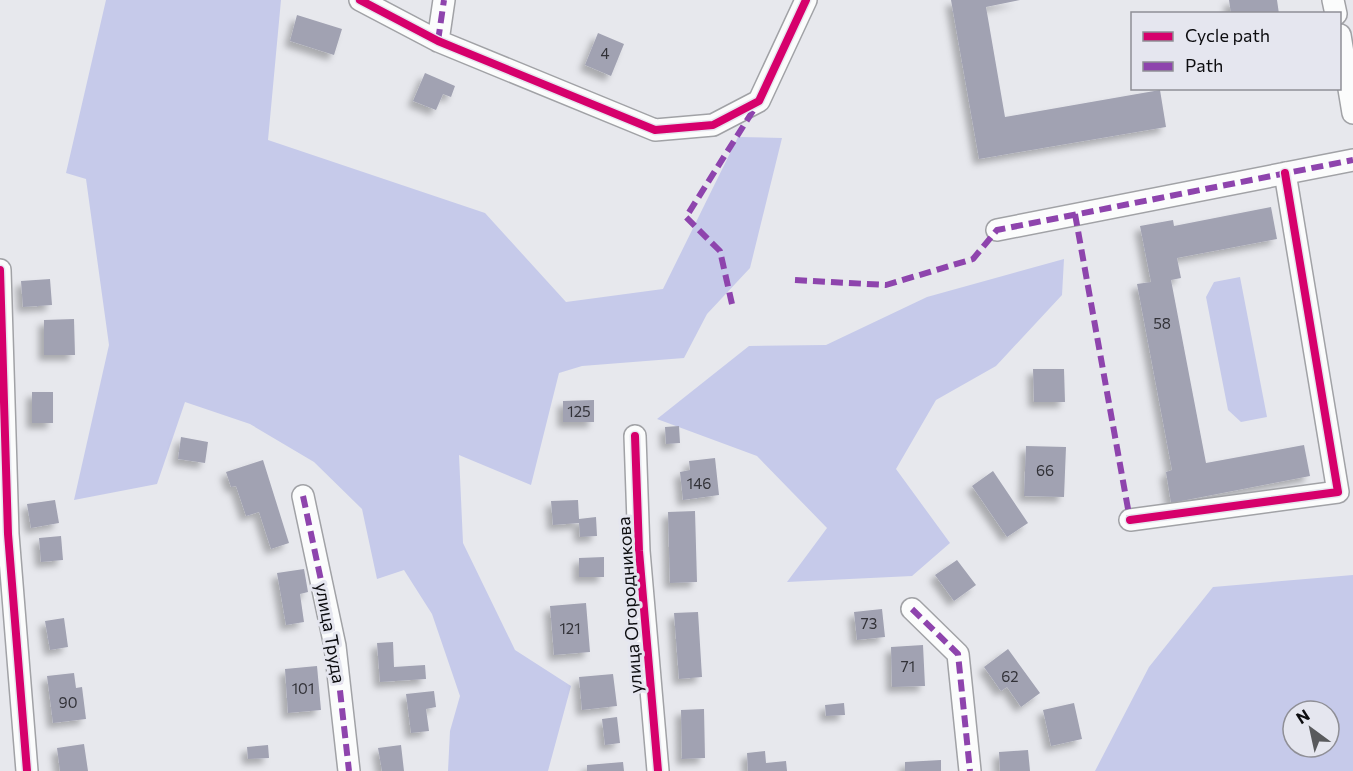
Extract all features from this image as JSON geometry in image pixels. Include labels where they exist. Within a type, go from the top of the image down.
[{"type":"street","points":[[360,0],[438,41],[655,130],[713,126],[759,101],[806,0]]},
{"type":"street","points":[[438,41],[444,0]]},
{"type":"street","points":[[1341,41],[1353,113]]},
{"type":"street","points":[[997,230],[1353,160]]},
{"type":"street","points":[[1130,520],[1338,492],[1285,173]]},
{"type":"street","points":[[0,270],[8,534],[27,771]]},
{"type":"street","name":"улица Огородникова","points":[[634,436],[639,551],[658,771]]},
{"type":"street","name":"улица Труда","points":[[303,496],[335,646],[349,771]]},
{"type":"street","points":[[912,609],[958,654],[970,771]]},
{"type":"shaded area","points":[[106,0],[281,0],[268,140],[485,213],[566,302],[663,289],[738,137],[782,138],[750,268],[707,314],[684,358],[582,366],[559,373],[531,485],[459,455],[463,543],[515,650],[571,686],[548,771],[448,771],[450,731],[460,696],[432,614],[404,570],[377,579],[362,509],[314,462],[250,424],[185,402],[157,484],[74,500],[109,345],[86,179],[66,173]]},
{"type":"shaded area","points":[[1064,259],[1062,295],[996,366],[936,400],[896,469],[950,543],[912,576],[787,582],[827,528],[757,456],[657,419],[749,346],[826,345],[927,297]]},
{"type":"shaded area","points":[[1240,277],[1267,417],[1241,422],[1228,410],[1206,297],[1214,282]]},
{"type":"shaded area","points":[[1353,575],[1353,771],[1095,771],[1149,667],[1213,587]]},
{"type":"building","points":[[951,0],[1020,0],[986,7],[1005,117],[1160,90],[1166,127],[979,159]]},
{"type":"building","points":[[1229,0],[1277,0],[1279,12],[1231,12]]},
{"type":"building","points":[[297,15],[342,29],[334,55],[290,41]]},
{"type":"building","points":[[598,33],[624,44],[611,76],[585,65]]},
{"type":"building","points":[[425,73],[455,86],[451,97],[443,94],[436,110],[413,101]]},
{"type":"building","points":[[1271,207],[1277,239],[1177,258],[1181,278],[1171,280],[1206,463],[1304,445],[1310,476],[1171,503],[1166,472],[1172,470],[1137,284],[1151,282],[1140,226],[1173,220],[1174,226]]},
{"type":"building","points":[[50,279],[52,305],[23,307],[21,281]]},
{"type":"building","points":[[74,319],[75,355],[44,355],[44,320]]},
{"type":"building","points":[[1033,369],[1064,369],[1065,402],[1034,402]]},
{"type":"building","points":[[32,392],[53,392],[53,423],[32,423]]},
{"type":"building","points":[[594,400],[594,422],[563,422],[563,401]]},
{"type":"building","points":[[679,426],[680,443],[666,444],[665,427]]},
{"type":"building","points":[[181,437],[208,442],[205,463],[178,459]]},
{"type":"building","points":[[1026,446],[1066,447],[1064,497],[1024,496]]},
{"type":"building","points":[[715,458],[719,495],[683,500],[680,472],[690,470],[689,461]]},
{"type":"building","points":[[263,460],[289,543],[271,549],[259,512],[246,516],[236,486],[231,487],[226,472]]},
{"type":"building","points":[[993,471],[1028,523],[1007,537],[972,486]]},
{"type":"building","points":[[55,500],[59,523],[31,528],[27,504]]},
{"type":"building","points":[[578,500],[579,519],[596,517],[597,536],[580,537],[579,523],[553,525],[551,501]]},
{"type":"building","points":[[695,511],[697,582],[670,583],[668,512]]},
{"type":"building","points":[[61,536],[63,560],[41,562],[39,538]]},
{"type":"building","points":[[604,557],[604,577],[579,577],[579,558]]},
{"type":"building","points":[[957,560],[976,585],[954,601],[935,575]]},
{"type":"building","points":[[304,569],[308,592],[300,594],[304,622],[286,625],[277,573]]},
{"type":"building","points":[[586,603],[590,652],[554,655],[550,606]]},
{"type":"building","points":[[882,609],[885,637],[857,640],[854,612]]},
{"type":"building","points":[[698,612],[702,677],[679,679],[674,613]]},
{"type":"building","points":[[64,618],[68,647],[50,650],[45,621]]},
{"type":"building","points":[[393,642],[394,667],[425,665],[426,679],[380,682],[377,643]]},
{"type":"building","points":[[923,645],[925,686],[892,687],[891,647]]},
{"type":"building","points":[[1008,649],[1040,693],[1021,707],[1007,687],[1001,691],[984,667]]},
{"type":"building","points":[[317,666],[321,710],[288,713],[285,669]]},
{"type":"building","points":[[74,673],[76,688],[82,687],[86,719],[53,723],[47,676]]},
{"type":"building","points":[[613,674],[617,706],[582,710],[579,677]]},
{"type":"building","points":[[434,691],[436,707],[426,709],[429,731],[411,733],[406,694]]},
{"type":"building","points":[[844,703],[845,715],[826,716],[825,705]]},
{"type":"building","points":[[1074,703],[1082,739],[1051,746],[1043,710]]},
{"type":"building","points":[[704,709],[705,758],[682,759],[681,710]]},
{"type":"building","points":[[617,717],[620,743],[605,745],[602,719]]},
{"type":"building","points":[[84,744],[88,771],[60,771],[57,748]]},
{"type":"building","points":[[268,745],[269,758],[248,759],[247,747]]},
{"type":"building","points":[[401,745],[404,771],[382,771],[378,748]]},
{"type":"building","points":[[1028,750],[1030,771],[1000,771],[999,752]]},
{"type":"building","points":[[765,751],[766,763],[786,761],[787,771],[748,771],[747,753]]},
{"type":"building","points":[[941,760],[941,771],[905,771],[905,762]]},
{"type":"building","points":[[623,762],[624,771],[587,771],[587,765]]},
{"type":"marked path","points":[[438,41],[444,0]]},
{"type":"marked path","points":[[732,304],[720,251],[686,217],[756,106]]},
{"type":"marked path","points":[[795,280],[886,285],[973,259],[997,230],[1353,160]]},
{"type":"marked path","points":[[1075,214],[1130,520],[1133,520]]},
{"type":"marked path","points":[[303,496],[335,646],[349,771]]},
{"type":"marked path","points":[[912,609],[958,654],[970,771]]},
{"type":"cycle path","points":[[360,0],[438,41],[655,130],[713,125],[759,101],[806,0]]},
{"type":"cycle path","points":[[1130,520],[1338,492],[1285,173]]},
{"type":"cycle path","points":[[0,270],[8,534],[27,771]]},
{"type":"cycle path","points":[[635,436],[639,551],[658,771]]}]
